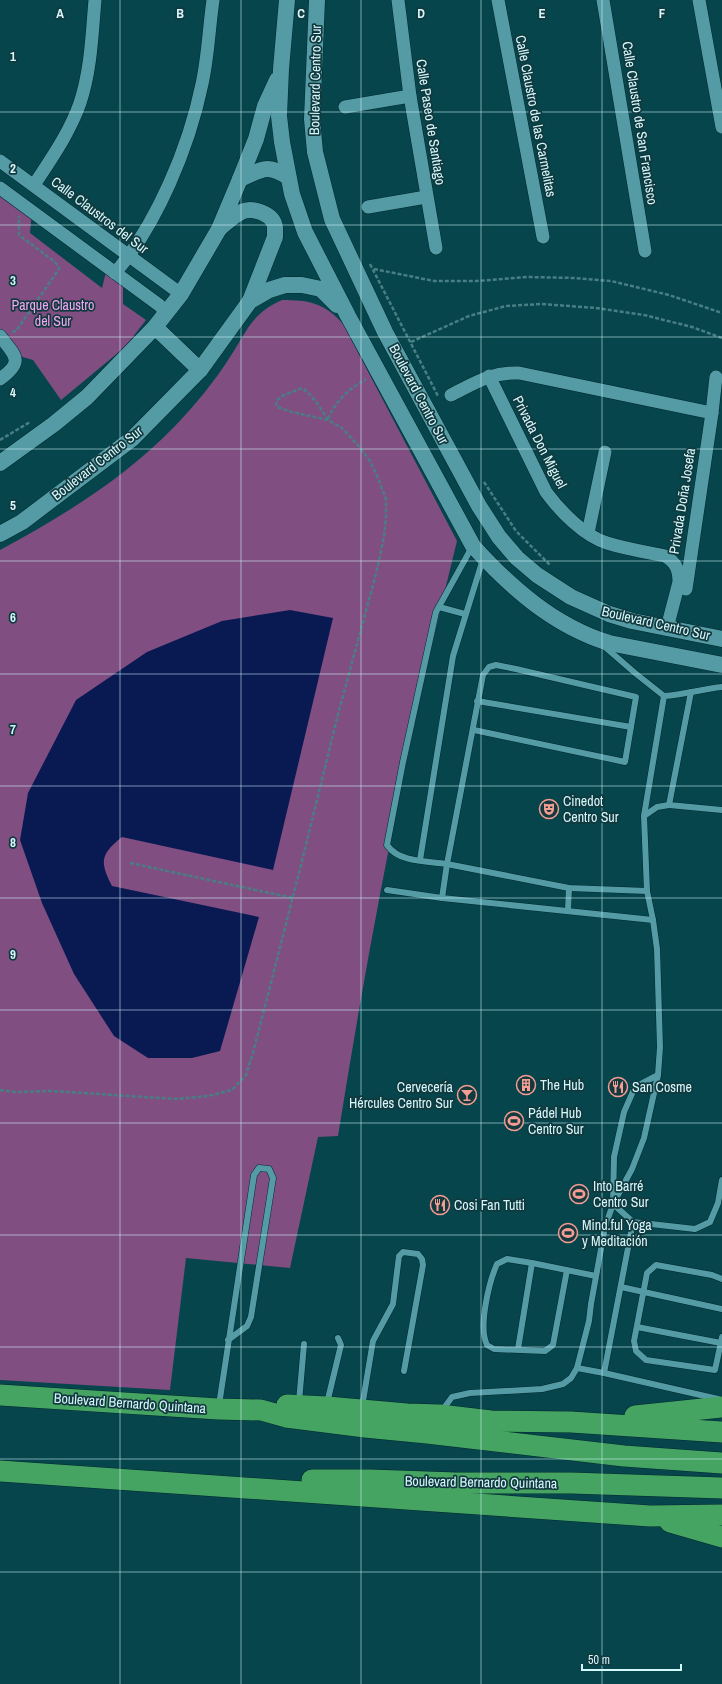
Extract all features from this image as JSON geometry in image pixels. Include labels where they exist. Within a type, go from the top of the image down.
[{"type":"highway","name":"Boulevard Bernardo Quintana","points":[[0,1394],[218,1409],[261,1410],[286,1417],[365,1427],[624,1456],[722,1463]]},
{"type":"highway","name":"Boulevard Bernardo Quintana","points":[[261,1410],[274,1406],[326,1406],[407,1414],[440,1415],[491,1421],[606,1424],[722,1432]]},
{"type":"highway","points":[[606,1424],[637,1416],[722,1407]]},
{"type":"highway","name":"Boulevard Bernardo Quintana","points":[[0,1471],[650,1516],[722,1515]]},
{"type":"highway","name":"Boulevard Bernardo Quintana","points":[[240,1488],[283,1480],[571,1483],[722,1488]]},
{"type":"highway","points":[[650,1516],[722,1537]]},
{"type":"street","points":[[34,185],[61,142],[80,102],[90,59],[95,0]]},
{"type":"street","points":[[115,273],[129,257],[162,199],[182,155],[202,84],[213,0]]},
{"type":"street","name":"Boulevard Centro Sur","points":[[287,0],[281,69],[279,116],[292,194],[306,232],[348,316],[478,552],[501,576],[537,607],[555,618],[597,639],[609,643],[722,665]]},
{"type":"street","name":"Boulevard Centro Sur","points":[[317,0],[312,119],[315,152],[332,219],[385,332],[479,506],[508,548],[537,575],[571,597],[590,607],[632,621],[722,639]]},
{"type":"street","name":"Calle Paseo de Santiago","points":[[398,0],[410,96],[426,197],[436,248]]},
{"type":"street","name":"Calle Claustro de las Carmelitas","points":[[498,0],[543,237]]},
{"type":"street","name":"Calle Claustro de San Francisco","points":[[603,0],[645,250]]},
{"type":"street","points":[[699,0],[722,127]]},
{"type":"street","points":[[0,463],[54,424],[87,397],[155,327],[181,294],[219,229],[256,139],[266,106],[281,69]]},
{"type":"street","points":[[345,107],[410,96]]},
{"type":"street","name":"Calle Claustros del Sur","points":[[0,161],[181,294]]},
{"type":"street","points":[[240,179],[267,168],[276,169],[288,177]]},
{"type":"street","points":[[0,188],[159,305],[167,313]]},
{"type":"street","points":[[368,207],[426,197]]},
{"type":"street","points":[[219,229],[233,216],[247,210],[257,211],[264,214],[271,219],[275,226],[275,237],[250,301]]},
{"type":"street","name":"Boulevard Centro Sur","points":[[0,534],[22,522],[132,438],[200,370],[250,301],[269,290],[285,285],[302,285],[321,289],[348,316]]},
{"type":"street","points":[[155,327],[200,370]]},
{"type":"street","points":[[0,379],[15,365],[15,356],[3,333]]},
{"type":"street","points":[[444,396],[489,376],[504,372],[519,373],[712,413]]},
{"type":"street","name":"Privada Don Miguel","points":[[489,376],[546,492],[558,508],[588,533],[606,543],[665,556],[676,565]]},
{"type":"street","name":"Privada Doña Josefa","points":[[671,629],[686,591],[716,377]]},
{"type":"street","points":[[588,533],[605,452]]},
{"type":"street","points":[[0,525],[22,522]]},
{"type":"street","name":"Privada Doña Josefa","points":[[671,629],[679,582],[679,575],[676,565]]},
{"type":"lane","points":[[478,552],[439,607],[431,632],[394,804],[387,845],[392,852],[404,858],[447,864],[569,888],[647,891]]},
{"type":"lane","points":[[420,860],[452,656],[465,614],[478,552]]},
{"type":"lane","points":[[439,607],[465,614]]},
{"type":"lane","points":[[597,639],[635,673],[664,696],[681,695],[703,689],[722,687]]},
{"type":"lane","points":[[442,898],[447,864],[474,730],[477,701],[483,675],[489,667],[496,665],[636,697],[625,762],[474,730]]},
{"type":"lane","points":[[669,805],[691,692]]},
{"type":"lane","points":[[440,1415],[452,1397],[470,1393],[542,1389],[563,1384],[571,1378],[577,1368],[589,1321],[605,1227],[613,1204],[632,1169],[644,1138],[658,1075],[660,1047],[656,979],[657,949],[647,891],[644,816],[664,696]]},
{"type":"lane","points":[[477,701],[631,727]]},
{"type":"lane","points":[[644,816],[657,807],[669,805],[722,810]]},
{"type":"lane","points":[[568,910],[569,888]]},
{"type":"lane","points":[[387,890],[442,898],[653,920]]},
{"type":"lane","points":[[658,1075],[635,1087],[624,1112],[614,1157],[613,1204],[633,1222],[696,1229],[710,1222],[720,1204],[722,1180]]},
{"type":"lane","points":[[218,1409],[228,1340],[254,1175],[260,1168],[269,1169],[273,1178],[251,1317],[247,1326],[228,1340]]},
{"type":"lane","points":[[604,1373],[633,1222]]},
{"type":"lane","points":[[362,1410],[373,1341],[393,1304],[398,1256],[403,1252],[408,1252],[418,1254],[422,1259],[423,1265],[404,1371]]},
{"type":"lane","points":[[567,1270],[553,1345],[545,1351],[494,1348],[487,1345],[484,1338],[486,1302],[492,1276],[497,1264],[507,1259],[532,1263],[567,1270],[596,1276]]},
{"type":"lane","points":[[518,1349],[532,1263]]},
{"type":"lane","points":[[637,1326],[721,1340],[715,1370],[646,1360],[636,1351],[634,1341],[647,1273],[656,1265],[712,1275],[722,1279]]},
{"type":"lane","points":[[621,1287],[722,1310]]},
{"type":"lane","points":[[326,1406],[341,1345],[338,1338]]},
{"type":"lane","points":[[299,1405],[304,1344]]},
{"type":"lane","points":[[577,1368],[722,1400]]},
{"type":"path","points":[[3,333],[16,331],[59,269],[55,262],[19,235],[19,223]]},
{"type":"path","points":[[370,262],[411,342],[444,396]]},
{"type":"path","points":[[373,269],[434,281],[477,281],[527,277],[575,278],[611,281],[669,295],[722,313]]},
{"type":"path","points":[[411,342],[469,316],[506,306],[542,304],[596,308],[644,314],[692,327],[722,338]]},
{"type":"path","points":[[328,420],[334,406],[345,394],[370,377]]},
{"type":"path","points":[[0,1090],[15,1092],[51,1091],[176,1098],[208,1096],[232,1090],[246,1075],[293,898],[337,718],[376,574],[384,537],[386,499],[370,461],[357,444],[342,428],[328,420],[278,407],[276,401],[282,396],[302,388],[317,402],[328,420]]},
{"type":"path","points":[[0,440],[36,418]]},
{"type":"path","points":[[482,480],[516,531],[552,567]]},
{"type":"path","points":[[130,863],[293,898]]},
{"type":"green space","name":"Parque Claustro del Sur","points":[[0,188],[32,211],[30,233],[102,288],[107,268],[123,279],[123,304],[146,320],[125,347],[61,400],[33,360],[16,355],[0,334]]},
{"type":"green space","points":[[282,300],[316,304],[330,311],[343,324],[457,541],[422,689],[391,837],[363,986],[338,1136],[318,1137],[290,1268],[186,1258],[170,1390],[0,1380],[0,550],[70,510],[114,479],[156,445],[204,393],[257,317],[272,305]]},
{"type":"shaded area","points":[[290,610],[333,618],[273,870],[122,837],[110,848],[104,858],[105,870],[112,886],[259,917],[220,1051],[192,1058],[148,1058],[114,1036],[74,974],[42,903],[20,840],[28,793],[76,700],[147,652],[222,621]]},
{"type":"place","name":"Cinedot Centro Sur","points":[[549,809]]},
{"type":"place","name":"The Hub","points":[[526,1085]]},
{"type":"place","name":"San Cosme","points":[[618,1087]]},
{"type":"place","name":"Cervecería Hércules Centro Sur","points":[[467,1095]]},
{"type":"place","name":"Pádel Hub Centro Sur","points":[[514,1121]]},
{"type":"place","name":"Into Barré Centro Sur","points":[[579,1194]]},
{"type":"place","name":"Cosi Fan Tutti","points":[[440,1205]]},
{"type":"place","name":"Mind.ful Yoga y Meditación","points":[[568,1233]]}]
